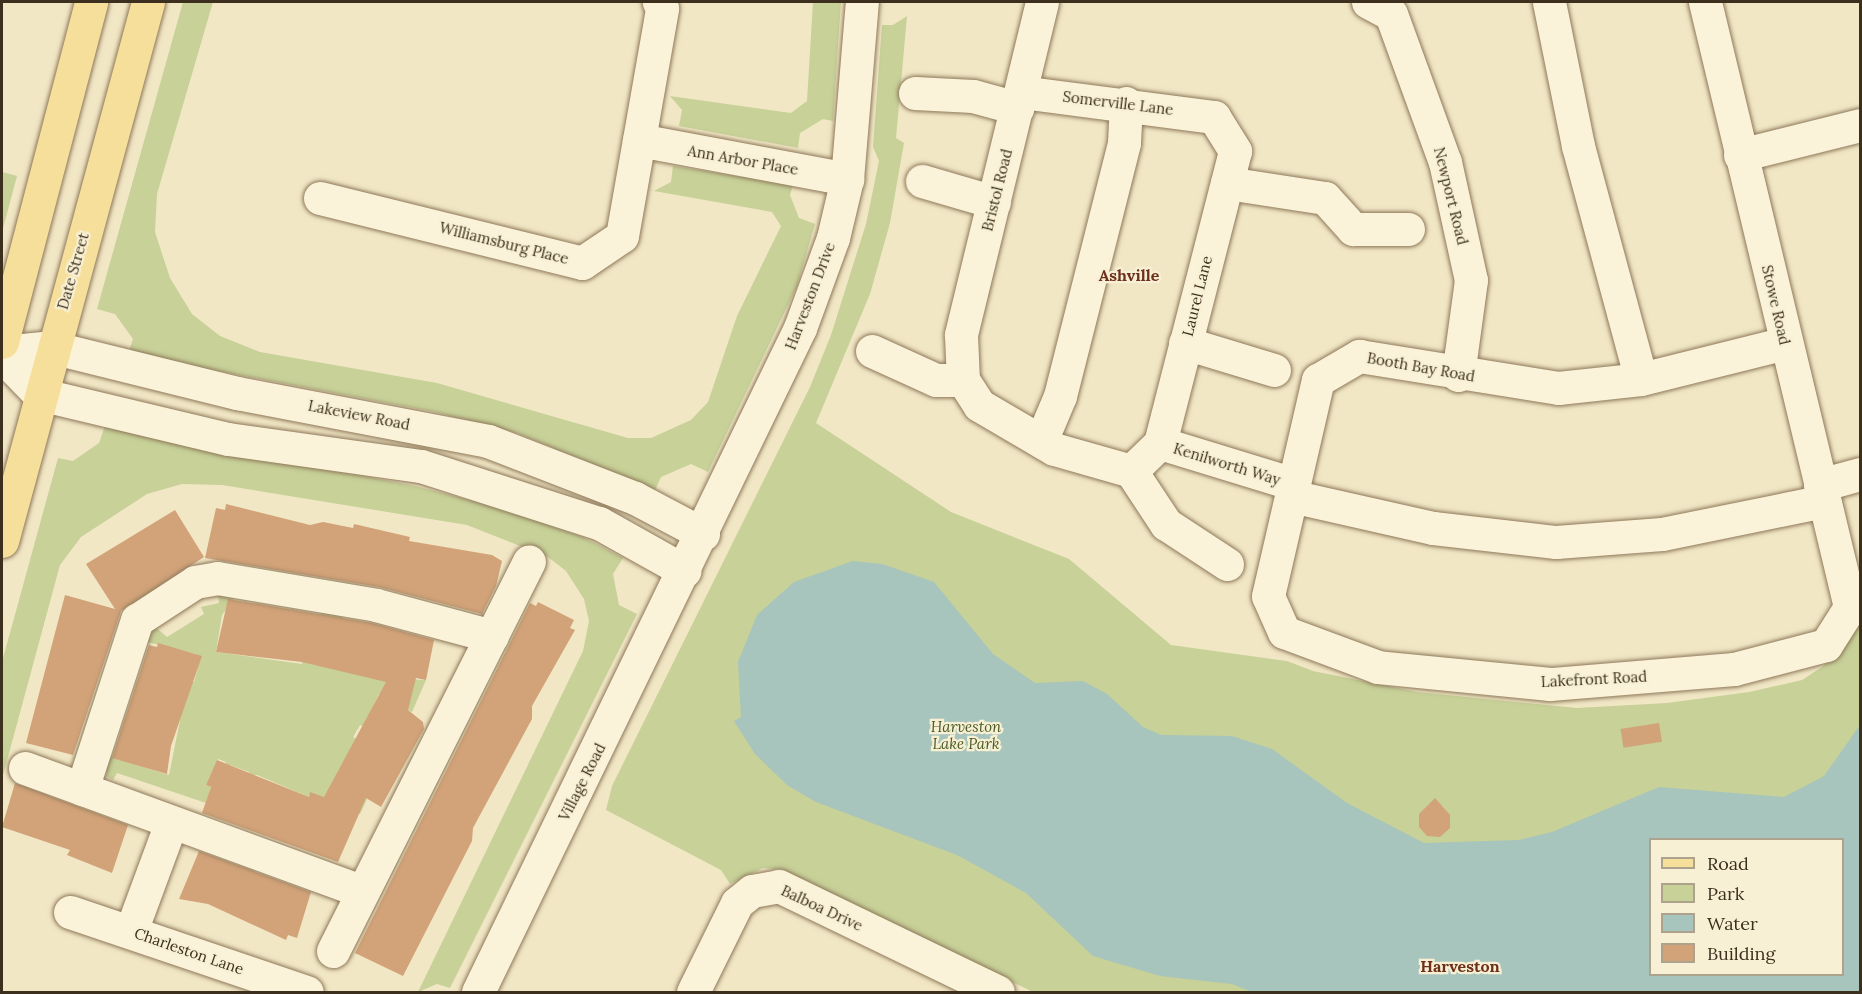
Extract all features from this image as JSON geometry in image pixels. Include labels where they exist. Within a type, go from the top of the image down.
[{"type":"main road","points":[[2,342],[90,2]]},
{"type":"main road","name":"Date Street","points":[[2,541],[51,347],[148,2]]},
{"type":"street","name":"Williamsburg Place","points":[[320,198],[582,263],[622,236],[662,8],[659,2]]},
{"type":"street","name":"Harveston Drive","points":[[686,571],[800,328],[833,238],[847,179],[862,2]]},
{"type":"street","name":"Bristol Road","points":[[963,380],[961,335],[1042,2]]},
{"type":"street","points":[[1549,2],[1578,146],[1641,379]]},
{"type":"street","name":"Stowe Road","points":[[1704,2],[1850,607]]},
{"type":"street","name":"Newport Road","points":[[1375,3],[1391,14],[1450,184],[1471,280],[1458,375]]},
{"type":"street","name":"Somerville Lane","points":[[915,93],[1019,100],[1126,103],[1214,117]]},
{"type":"street","points":[[1041,441],[1060,396],[1121,155],[1126,103]]},
{"type":"street","name":"Laurel Lane","points":[[1160,443],[1236,151],[1214,117]]},
{"type":"street","points":[[1740,155],[1860,125]]},
{"type":"street","name":"Ann Arbor Place","points":[[639,140],[847,179]]},
{"type":"street","points":[[922,181],[994,202]]},
{"type":"street","points":[[1227,183],[1324,198],[1353,229],[1408,229]]},
{"type":"street","points":[[1185,343],[1274,370]]},
{"type":"street","name":"Booth Bay Road","points":[[1284,632],[1268,596],[1318,380],[1359,356],[1458,375],[1558,388],[1641,379],[1785,343]]},
{"type":"street","name":"Lakeview Road","points":[[2,354],[51,347],[237,393],[488,441],[635,498],[703,534]]},
{"type":"street","points":[[872,351],[936,380],[963,380],[980,405],[1041,441],[1131,471],[1167,524],[1227,564]]},
{"type":"street","name":"Lakeview Road","points":[[2,354],[39,394]]},
{"type":"street","points":[[39,394],[228,439],[432,469],[599,523],[686,571]]},
{"type":"street","points":[[1131,471],[1160,443]]},
{"type":"street","name":"Kenilworth Way","points":[[1160,443],[1292,490],[1433,528],[1556,542],[1662,534],[1822,493],[1860,474]]},
{"type":"street","points":[[333,951],[529,562]]},
{"type":"street","name":"Village Road","points":[[478,993],[686,571]]},
{"type":"street","points":[[82,789],[137,620],[195,582],[217,578],[376,605],[492,636]]},
{"type":"street","name":"Lakefront Road","points":[[1284,632],[1378,667],[1550,684],[1734,669],[1826,645],[1850,607]]},
{"type":"street","points":[[25,768],[362,891]]},
{"type":"street","points":[[131,931],[171,823]]},
{"type":"street","name":"Balboa Drive","points":[[693,993],[737,903],[752,891],[779,886],[998,993]]},
{"type":"street","name":"Charleston Lane","points":[[70,912],[131,931],[294,990]]},
{"type":"green space","points":[[183,2],[213,2],[157,194],[155,232],[170,278],[192,314],[220,336],[260,352],[437,383],[628,438],[651,438],[691,420],[708,402],[737,316],[781,226],[772,212],[654,191],[671,182],[673,166],[793,185],[790,195],[799,218],[815,224],[797,286],[708,472],[691,464],[661,477],[655,490],[517,433],[435,412],[128,354],[133,339],[115,314],[97,309]]},
{"type":"green space","points":[[813,2],[841,2],[833,121],[823,119],[800,133],[798,148],[679,126],[682,110],[670,96],[791,113],[807,101]]},
{"type":"green space","name":"Harveston Lake Park","points":[[907,16],[896,138],[904,143],[890,223],[870,294],[816,423],[951,512],[1069,559],[1171,645],[1287,661],[1313,671],[1417,692],[1577,708],[1667,703],[1749,692],[1802,680],[1822,667],[1853,634],[1860,605],[1860,992],[1033,992],[783,870],[763,868],[730,884],[721,870],[606,810],[612,786],[810,387],[831,335],[866,224],[879,161],[873,147],[882,25],[893,25]]},
{"type":"green space","points":[[2,172],[17,176],[2,232]]},
{"type":"green space","points":[[105,426],[415,486],[500,508],[583,537],[623,558],[613,574],[619,605],[637,614],[450,988],[437,984],[418,992],[583,651],[589,621],[584,599],[566,571],[548,557],[467,525],[222,485],[182,484],[147,494],[81,537],[60,565],[2,779],[2,662],[58,458],[73,461],[99,443]]},
{"type":"green space","points":[[218,594],[234,598],[222,615],[216,652],[302,664],[303,658],[313,659],[322,612],[343,617],[340,632],[364,677],[426,680],[412,712],[379,694],[364,727],[360,725],[353,737],[358,740],[339,784],[367,799],[360,814],[310,793],[309,797],[257,775],[247,776],[249,772],[230,765],[224,767],[226,762],[218,759],[206,785],[211,787],[206,803],[117,773],[113,780],[106,776],[108,756],[169,775],[188,681],[194,682],[199,664],[196,654],[143,641],[153,625],[167,637],[204,614],[201,607],[219,603]]},
{"type":"water","points":[[853,561],[882,564],[934,582],[993,654],[1035,683],[1083,681],[1107,694],[1143,727],[1161,735],[1232,736],[1272,749],[1347,803],[1424,843],[1519,840],[1552,832],[1659,787],[1784,797],[1824,776],[1860,725],[1860,992],[1252,992],[1232,984],[1160,976],[1093,956],[1026,893],[957,855],[816,802],[787,785],[755,754],[734,721],[741,717],[738,662],[757,615],[794,582]]},
{"type":"building","points":[[226,504],[310,525],[323,522],[353,528],[354,524],[410,537],[409,541],[492,555],[502,561],[496,586],[482,614],[379,587],[205,558],[216,508],[225,510]]},
{"type":"building","points":[[175,510],[204,557],[121,611],[73,755],[26,743],[65,595],[115,609],[86,564]]},
{"type":"building","points":[[228,599],[372,623],[434,640],[426,680],[416,678],[408,710],[423,722],[424,729],[381,807],[366,798],[338,862],[202,813],[211,787],[206,785],[217,760],[309,797],[310,792],[324,797],[386,682],[302,662],[216,652]]},
{"type":"building","points":[[538,602],[574,620],[570,628],[575,630],[532,706],[532,719],[473,828],[472,841],[403,976],[355,953],[530,603],[536,606]]},
{"type":"building","points":[[158,643],[202,656],[171,746],[167,774],[112,758],[149,645],[157,647]]},
{"type":"building","points":[[1659,723],[1662,742],[1623,748],[1620,729]]},
{"type":"building","points":[[15,783],[128,825],[112,873],[67,855],[70,850],[2,827]]},
{"type":"building","points":[[1435,798],[1450,815],[1450,828],[1440,837],[1427,836],[1419,827],[1419,814]]},
{"type":"building","points":[[199,851],[311,892],[297,938],[288,935],[286,940],[208,904],[179,899]]},
{"type":"district","name":"Ashville","points":[[1129,275]]},
{"type":"district","name":"Harveston","points":[[1460,966]]}]
